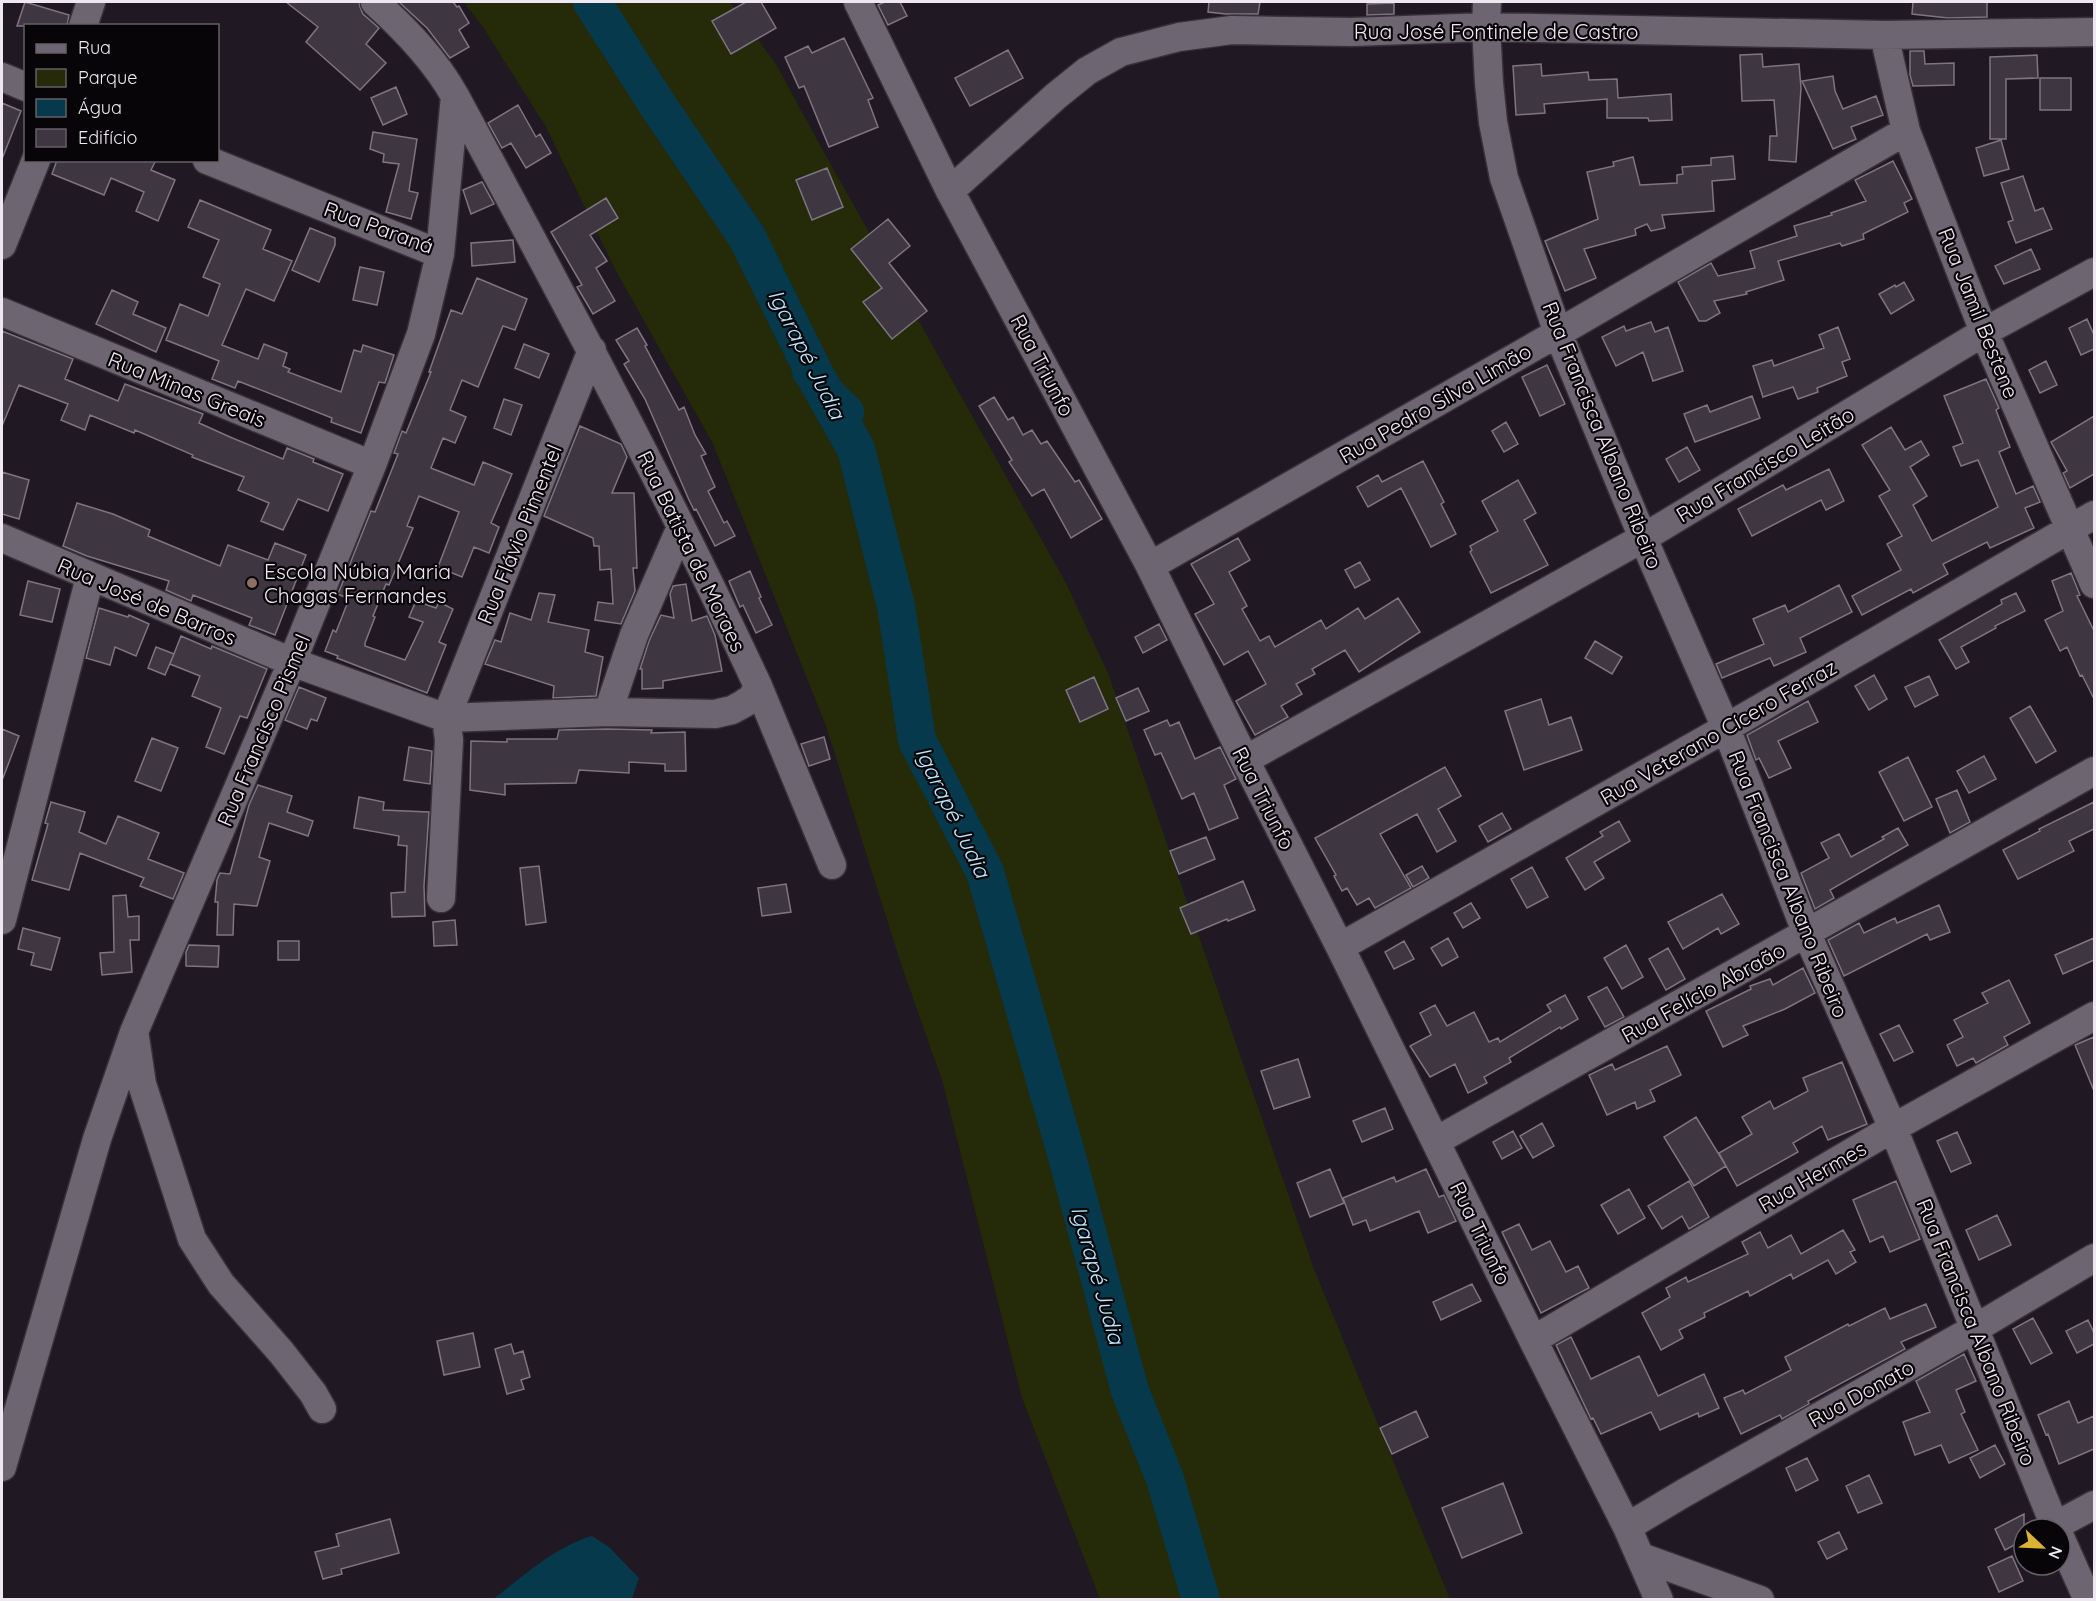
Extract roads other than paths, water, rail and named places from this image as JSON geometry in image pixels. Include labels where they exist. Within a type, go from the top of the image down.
[{"type":"street","points":[[85,24],[91,2]]},
{"type":"street","name":"Rua Batista de Moraes","points":[[375,2],[419,45],[443,75],[592,350],[758,686],[832,865]]},
{"type":"street","name":"Rua Triunfo","points":[[858,2],[950,191],[1150,566],[1627,1527],[1659,1599]]},
{"type":"street","name":"Rua José Fontinele de Castro","points":[[950,191],[1087,71],[1121,52],[1179,38],[1232,30],[1352,32],[1487,14],[1884,35],[2094,32]]},
{"type":"street","name":"Rua Francisca Albano Ribeiro","points":[[1487,14],[1493,122],[1504,178],[1558,333],[1643,538],[1726,728],[1807,934],[1893,1128],[2051,1517]]},
{"type":"street","name":"Rua Jamil Bestene","points":[[1884,35],[1906,131],[1984,332],[2083,522],[2094,584]]},
{"type":"street","points":[[2,77],[24,86]]},
{"type":"street","name":"Rua Paraná","points":[[212,162],[440,254],[455,96]]},
{"type":"street","name":"Rua Pedro Silva Limão","points":[[1150,566],[1906,131]]},
{"type":"street","points":[[2,245],[35,162]]},
{"type":"street","name":"Rua Francisco Pismel","points":[[2,1467],[97,1139],[134,1032],[292,662],[372,465],[421,334],[440,254]]},
{"type":"street","name":"Rua Francisco Leitão","points":[[1245,760],[1643,538],[1984,332],[2094,272]]},
{"type":"street","name":"Rua Minas Greais","points":[[2,312],[372,465]]},
{"type":"street","name":"Rua Flávio Pimentel","points":[[446,718],[592,350]]},
{"type":"street","name":"Rua Veterano Cícero Ferraz","points":[[1340,947],[2083,522]]},
{"type":"street","points":[[608,712],[634,634],[681,527]]},
{"type":"street","name":"Rua José de Barros","points":[[2,538],[292,662]]},
{"type":"street","points":[[2,920],[90,577]]},
{"type":"street","points":[[292,662],[446,718],[608,712],[714,714],[732,710],[743,704],[752,698],[758,686]]},
{"type":"street","points":[[441,898],[449,740],[446,718]]},
{"type":"street","name":"Rua Felício Abraão","points":[[1436,1141],[2094,771]]},
{"type":"street","name":"Rua Hermes","points":[[1533,1340],[1893,1128],[2094,1016]]},
{"type":"street","points":[[134,1032],[142,1084],[192,1239],[222,1284],[300,1375],[322,1409]]},
{"type":"street","name":"Rua Donato","points":[[1627,1527],[2094,1258]]},
{"type":"street","points":[[2072,1520],[2094,1505]]},
{"type":"street","points":[[1641,1557],[1760,1599]]},
{"type":"street","name":"Rua Francisca Albano Ribeiro","points":[[2072,1564],[2088,1599]]},
{"type":"water","points":[[788,309],[793,312],[798,321],[800,338],[806,349],[835,371],[841,382],[863,406],[863,417],[860,424],[848,436],[838,439],[832,435],[821,411],[793,379],[790,340],[779,322],[783,313]]},
{"type":"water","points":[[592,1536],[609,1547],[639,1578],[632,1599],[493,1599],[552,1555]]},
{"type":"waterway","name":"Igarapé Judia","points":[[592,2],[657,104],[747,237],[821,387],[856,449],[896,606],[917,740],[985,872],[1066,1153],[1130,1391],[1165,1479],[1201,1600]]},
{"type":"place","name":"Escola Núbia Maria Chagas Fernandes","points":[[252,583]]}]
